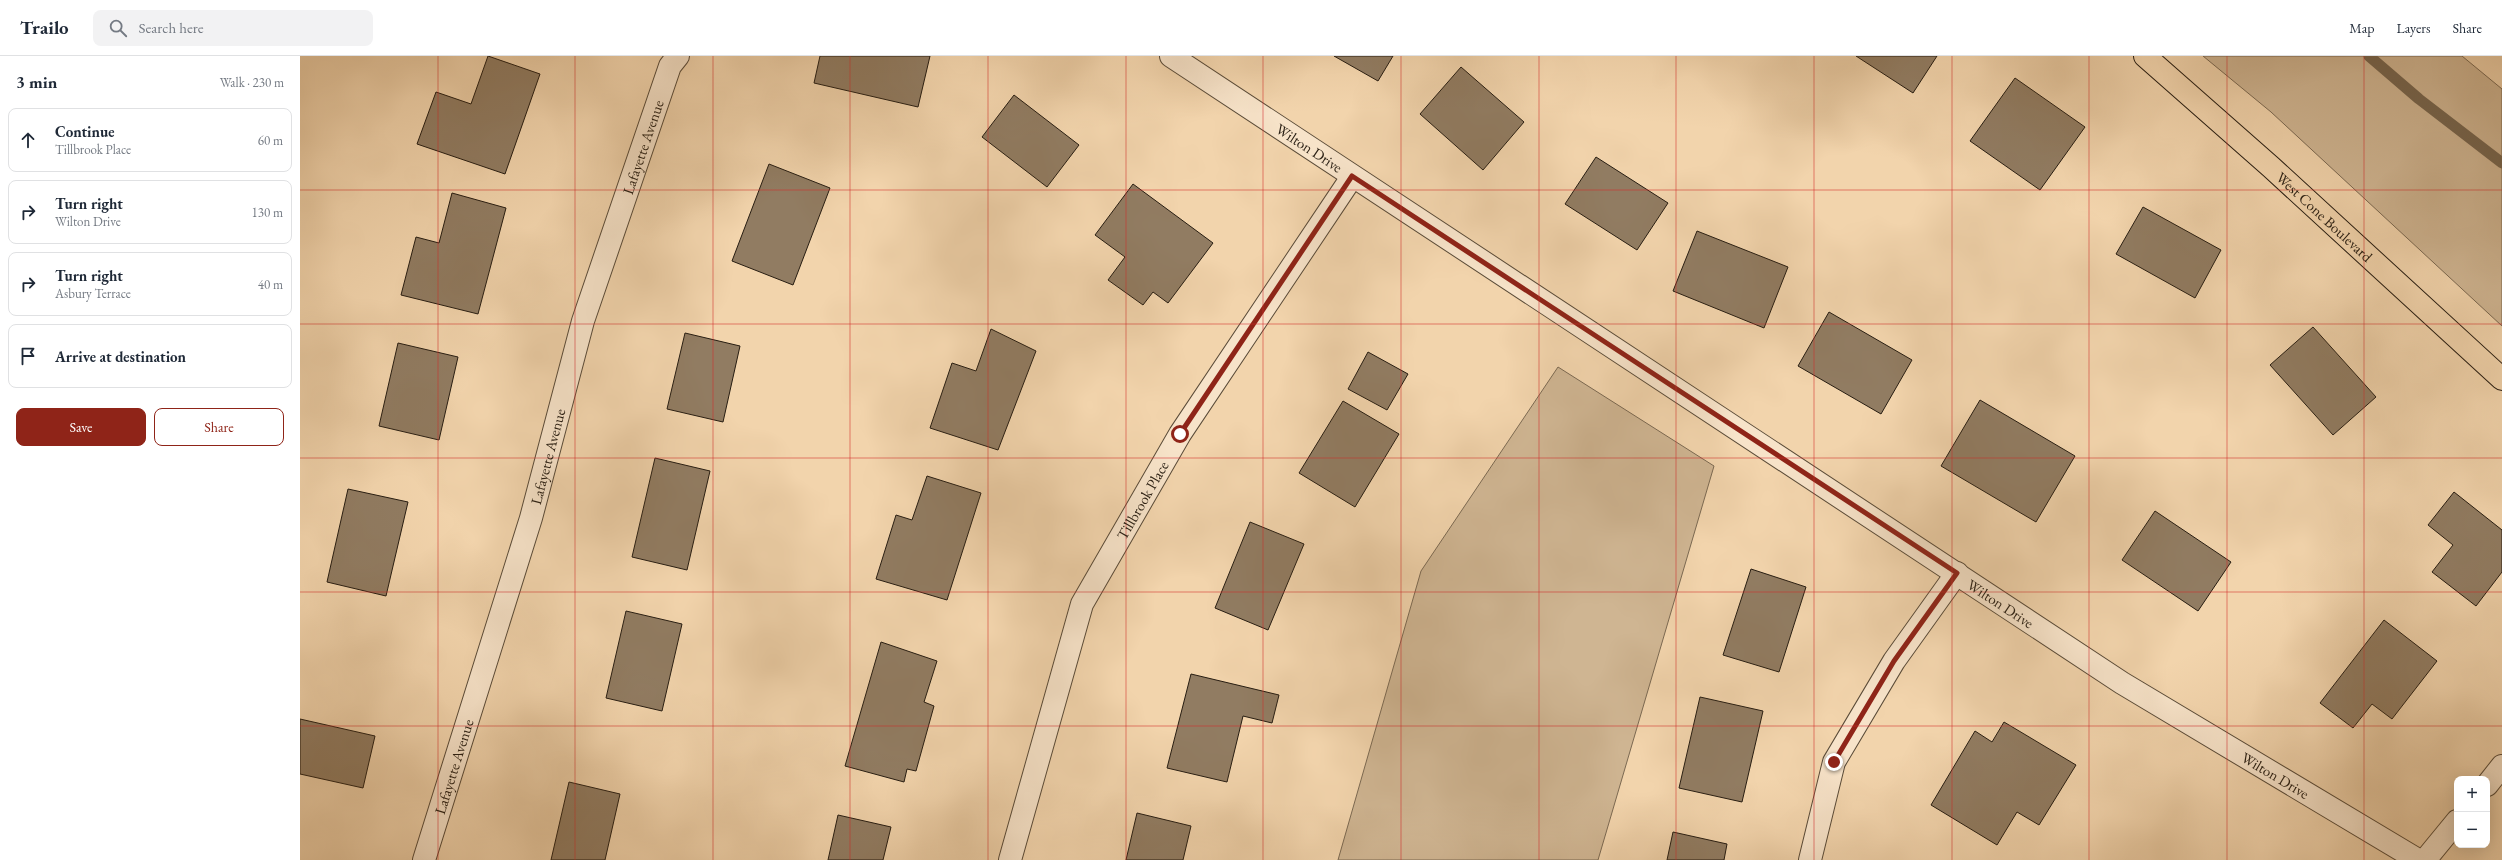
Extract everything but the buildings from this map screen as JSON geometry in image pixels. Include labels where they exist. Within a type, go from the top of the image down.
[{"type":"main road","name":"West Cone Boulevard","points":[[2145,56],[2271,167],[2502,379]]},
{"type":"street","name":"Lafayette Avenue","points":[[424,860],[531,518],[583,321],[670,66],[678,56]]},
{"type":"street","name":"Wilton Drive","points":[[1171,56],[2122,683],[2418,860]]},
{"type":"street","name":"Tillbrook Place","points":[[1010,860],[1082,604],[1180,434],[1352,176]]},
{"type":"street","points":[[1810,860],[1834,762],[1894,661],[1957,573]]},
{"type":"street","points":[[2490,781],[2502,766]]},
{"type":"street","points":[[2425,860],[2454,825]]},
{"type":"shaded area","points":[[2203,56],[2462,56],[2502,89],[2502,326],[2271,112]]},
{"type":"shaded area","points":[[1558,367],[1714,466],[1598,860],[1338,860],[1421,571]]},
{"type":"waterway","points":[[2369,56],[2419,99],[2502,163]]},
{"type":"route","points":[[1180,434],[1352,176],[1957,573],[1894,661],[1834,762]]}]
